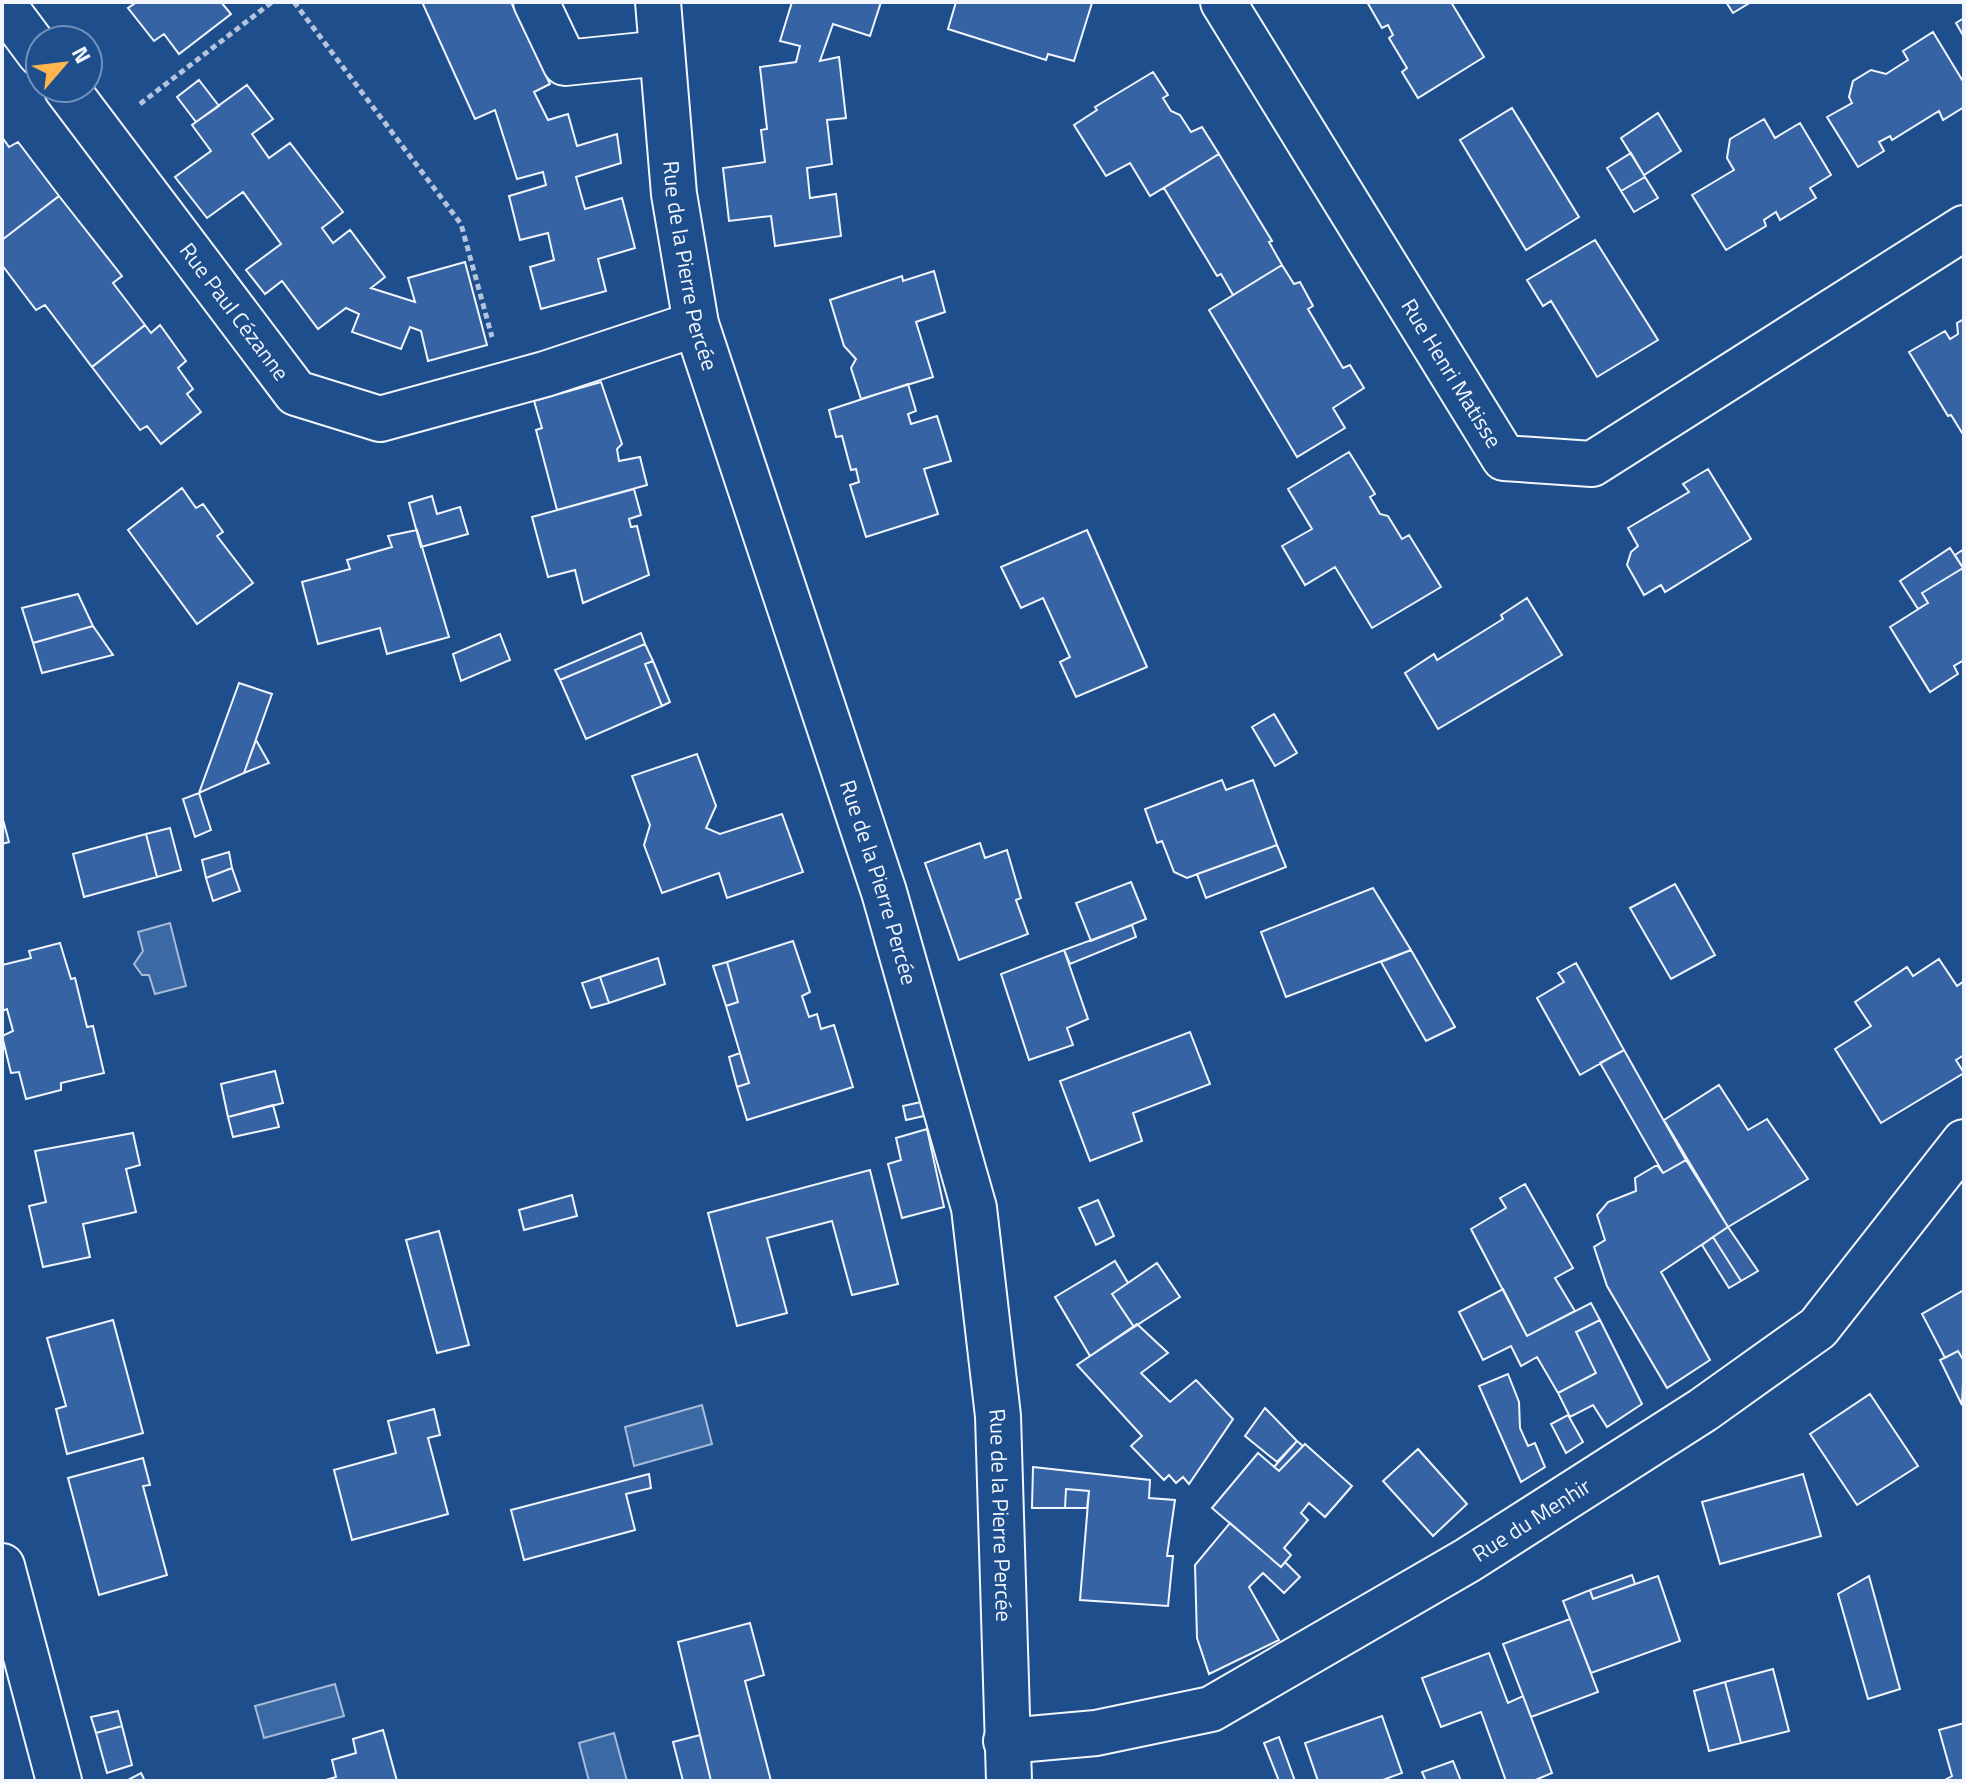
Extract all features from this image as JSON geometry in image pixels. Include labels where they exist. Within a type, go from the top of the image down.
[{"type":"street","points":[[536,2],[565,63],[662,53]]},
{"type":"street","name":"Rue de la Pierre Percée","points":[[658,2],[674,194],[696,324],[884,892],[974,1208],[998,1416],[1008,1761]]},
{"type":"street","name":"Rue Henri Matisse","points":[[1223,2],[1504,458],[1592,464],[1964,228]]},
{"type":"street","points":[[2,3],[24,33]]},
{"type":"street","name":"Rue Paul Cézanne","points":[[78,104],[296,393],[380,419],[505,385],[696,324]]},
{"type":"street","name":"Rue du Menhir","points":[[1008,1761],[1096,1733],[1211,1709],[1481,1552],[1703,1410],[1818,1328],[1963,1145]]},
{"type":"street","points":[[2,1566],[59,1781]]},
{"type":"path","points":[[101,134],[272,2]]},
{"type":"path","points":[[294,2],[461,224],[505,385]]},
{"type":"water","points":[[170,923],[186,986],[155,994],[149,975],[142,975],[134,964],[143,951],[138,932]]},
{"type":"water","points":[[702,1405],[712,1444],[634,1466],[625,1427]]},
{"type":"water","points":[[335,1684],[344,1716],[264,1738],[255,1706]]},
{"type":"water","points":[[614,1733],[627,1781],[589,1781],[579,1743]]},
{"type":"building","points":[[137,2],[221,2],[231,14],[179,54],[164,34],[154,41],[128,8]]},
{"type":"building","points":[[422,2],[511,2],[550,84],[534,92],[548,120],[568,114],[577,146],[617,134],[621,163],[576,177],[585,209],[622,198],[635,248],[598,259],[606,291],[541,309],[530,267],[554,260],[548,233],[520,240],[509,196],[546,185],[543,172],[517,179],[495,110],[475,119]]},
{"type":"building","points":[[792,2],[881,2],[870,36],[833,24],[820,61],[839,57],[846,118],[827,120],[832,164],[807,168],[810,198],[836,194],[841,236],[775,246],[771,216],[729,221],[723,168],[765,162],[761,130],[767,129],[760,67],[796,62],[800,46],[780,41]]},
{"type":"building","points":[[956,2],[1092,3],[1074,61],[1048,54],[1046,60],[948,29]]},
{"type":"building","points":[[1367,2],[1451,2],[1484,57],[1418,98],[1402,72],[1407,68],[1389,38],[1393,35],[1388,25],[1382,28]]},
{"type":"building","points":[[1726,2],[1751,2],[1733,13]]},
{"type":"building","points":[[1964,18],[1964,37],[1956,23]]},
{"type":"building","points":[[1933,32],[1964,83],[1964,107],[1943,120],[1939,111],[1892,140],[1890,136],[1879,142],[1884,151],[1858,167],[1827,117],[1852,103],[1849,97],[1853,81],[1871,70],[1886,74],[1908,60],[1903,51]]},
{"type":"building","points":[[1153,72],[1168,95],[1163,98],[1171,111],[1180,115],[1191,132],[1202,127],[1219,154],[1150,196],[1130,163],[1106,176],[1074,125],[1097,110],[1095,107]]},
{"type":"building","points":[[199,80],[219,106],[196,122],[177,97]]},
{"type":"building","points":[[247,85],[273,119],[252,134],[269,158],[290,143],[343,212],[322,228],[333,243],[350,230],[385,277],[371,288],[415,302],[408,278],[465,262],[487,345],[428,361],[421,331],[410,327],[401,349],[352,332],[359,314],[346,308],[318,329],[282,281],[265,294],[246,270],[281,244],[243,192],[207,218],[175,177],[211,151],[192,125]]},
{"type":"building","points":[[1512,108],[1579,217],[1526,250],[1460,140]]},
{"type":"building","points":[[1658,113],[1681,151],[1644,175],[1621,138]]},
{"type":"building","points":[[1764,119],[1775,138],[1800,123],[1831,175],[1810,188],[1816,198],[1780,220],[1776,212],[1764,220],[1766,226],[1726,250],[1692,195],[1734,170],[1727,158],[1730,139]]},
{"type":"building","points":[[2,137],[9,147],[18,142],[59,196],[2,240]]},
{"type":"building","points":[[1631,153],[1645,177],[1621,191],[1607,168]]},
{"type":"building","points":[[1219,154],[1272,241],[1269,242],[1282,265],[1233,295],[1221,274],[1217,276],[1164,188]]},
{"type":"building","points":[[1645,177],[1658,198],[1634,212],[1621,191]]},
{"type":"building","points":[[59,196],[122,276],[113,283],[145,325],[92,367],[45,305],[36,310],[2,265],[2,240]]},
{"type":"building","points":[[1595,240],[1658,340],[1597,377],[1551,301],[1543,306],[1527,280]]},
{"type":"building","points":[[1282,265],[1294,284],[1300,282],[1313,306],[1308,309],[1343,368],[1350,365],[1364,388],[1333,408],[1345,428],[1297,457],[1209,310]]},
{"type":"building","points":[[934,271],[945,312],[916,322],[933,377],[861,399],[851,368],[856,359],[844,346],[830,300],[902,276],[903,281]]},
{"type":"building","points":[[1964,319],[1964,436],[1951,415],[1948,416],[1909,352],[1945,331],[1950,339],[1958,334],[1957,323]]},
{"type":"building","points":[[145,325],[151,333],[160,325],[186,361],[178,368],[193,389],[187,394],[201,412],[161,444],[147,426],[140,430],[92,367]]},
{"type":"building","points":[[601,382],[622,444],[617,449],[619,461],[640,457],[647,485],[557,510],[536,430],[542,428],[534,401]]},
{"type":"building","points":[[908,384],[916,411],[908,414],[911,424],[937,416],[951,461],[924,469],[938,514],[866,537],[850,485],[859,482],[856,469],[851,470],[842,436],[836,437],[829,410]]},
{"type":"building","points":[[1349,452],[1375,494],[1370,497],[1380,514],[1388,516],[1402,539],[1409,535],[1441,587],[1372,628],[1335,567],[1305,585],[1282,546],[1312,529],[1288,489]]},
{"type":"building","points":[[1708,469],[1751,539],[1665,592],[1661,585],[1644,595],[1627,565],[1631,552],[1638,546],[1628,528],[1689,492],[1683,484]]},
{"type":"building","points":[[182,488],[196,508],[203,504],[223,532],[217,536],[253,583],[197,624],[128,530]]},
{"type":"building","points":[[634,489],[641,515],[629,519],[631,527],[637,526],[649,575],[583,603],[575,570],[548,577],[532,517]]},
{"type":"building","points":[[432,496],[437,514],[460,507],[468,534],[421,547],[409,503]]},
{"type":"building","points":[[417,530],[449,637],[387,654],[380,628],[318,644],[302,582],[350,569],[347,560],[392,547],[388,536]]},
{"type":"building","points":[[1087,530],[1147,667],[1076,697],[1060,662],[1070,657],[1043,598],[1021,608],[1001,567]]},
{"type":"building","points":[[1950,548],[1963,568],[1922,593],[1928,603],[1918,609],[1900,581]]},
{"type":"building","points":[[1964,549],[1964,660],[1954,666],[1958,674],[1930,692],[1890,627],[1928,603],[1922,593],[1963,568],[1955,555]]},
{"type":"building","points":[[78,594],[93,626],[33,643],[22,608]]},
{"type":"building","points":[[1527,598],[1562,655],[1438,729],[1405,673],[1434,654],[1437,660],[1503,619],[1501,615]]},
{"type":"building","points":[[93,626],[113,655],[42,673],[33,643]]},
{"type":"building","points":[[641,633],[645,644],[560,680],[555,670]]},
{"type":"building","points":[[500,634],[510,660],[461,681],[453,654]]},
{"type":"building","points":[[645,644],[653,661],[645,664],[662,706],[586,739],[560,680]]},
{"type":"building","points":[[653,661],[670,702],[662,706],[645,664]]},
{"type":"building","points":[[239,683],[272,694],[244,773],[199,793]]},
{"type":"building","points":[[1274,714],[1297,753],[1275,766],[1252,727]]},
{"type":"building","points":[[256,740],[269,763],[244,773]]},
{"type":"building","points":[[697,754],[716,806],[706,828],[720,834],[782,814],[803,872],[727,898],[719,873],[662,893],[644,845],[650,825],[632,776]]},
{"type":"building","points":[[1222,780],[1226,790],[1253,780],[1277,845],[1187,878],[1174,872],[1162,841],[1157,843],[1145,809]]},
{"type":"building","points":[[199,793],[211,830],[195,837],[183,799]]},
{"type":"building","points":[[2,816],[9,842],[2,844]]},
{"type":"building","points":[[170,828],[181,870],[157,877],[146,834]]},
{"type":"building","points":[[146,834],[157,877],[84,897],[73,854]]},
{"type":"building","points":[[980,843],[985,858],[1007,850],[1021,898],[1016,900],[1028,934],[959,960],[925,863]]},
{"type":"building","points":[[1277,845],[1286,867],[1206,898],[1197,874]]},
{"type":"building","points":[[229,852],[232,868],[206,878],[202,860]]},
{"type":"building","points":[[232,868],[240,891],[213,901],[206,878]]},
{"type":"building","points":[[1131,882],[1146,919],[1091,941],[1076,903]]},
{"type":"building","points":[[1675,884],[1715,955],[1671,979],[1630,908]]},
{"type":"building","points":[[1373,888],[1411,950],[1286,997],[1261,932]]},
{"type":"building","points":[[1132,925],[1136,937],[1070,964],[1064,950]]},
{"type":"building","points":[[793,941],[810,992],[802,996],[809,1017],[817,1014],[821,1029],[834,1025],[853,1087],[747,1120],[737,1087],[749,1083],[726,1006],[738,1002],[727,962]]},
{"type":"building","points":[[60,943],[71,979],[75,978],[87,1027],[93,1026],[104,1073],[61,1083],[61,1090],[26,1099],[19,1072],[11,1073],[2,1036],[13,1031],[7,1009],[2,1011],[2,965],[31,958],[29,951]]},
{"type":"building","points":[[1064,950],[1088,1019],[1067,1028],[1073,1045],[1029,1060],[1001,974]]},
{"type":"building","points":[[1411,950],[1455,1027],[1426,1041],[1381,962]]},
{"type":"building","points":[[658,958],[665,984],[609,1003],[600,977]]},
{"type":"building","points":[[1939,959],[1957,986],[1964,981],[1964,1055],[1956,1060],[1964,1073],[1881,1123],[1835,1049],[1871,1026],[1855,1002],[1907,967],[1913,976]]},
{"type":"building","points":[[727,962],[738,1002],[726,1006],[713,966]]},
{"type":"building","points":[[1576,963],[1624,1050],[1580,1075],[1537,998],[1564,982],[1558,973]]},
{"type":"building","points":[[600,977],[609,1003],[591,1008],[582,983]]},
{"type":"building","points":[[1190,1032],[1210,1084],[1133,1113],[1142,1141],[1090,1161],[1060,1081]]},
{"type":"building","points":[[1624,1050],[1686,1160],[1663,1173],[1600,1063]]},
{"type":"building","points":[[740,1053],[749,1083],[737,1087],[729,1057]]},
{"type":"building","points":[[275,1071],[283,1103],[228,1117],[221,1084]]},
{"type":"building","points":[[1719,1085],[1748,1130],[1767,1119],[1808,1179],[1728,1227],[1664,1120]]},
{"type":"building","points":[[921,1102],[924,1116],[906,1120],[903,1106]]},
{"type":"building","points":[[273,1105],[279,1127],[233,1137],[228,1117]]},
{"type":"building","points":[[927,1129],[944,1207],[902,1218],[888,1164],[901,1160],[896,1138]]},
{"type":"building","points":[[133,1133],[140,1165],[126,1169],[136,1212],[83,1224],[90,1257],[43,1267],[29,1206],[46,1202],[35,1151]]},
{"type":"building","points":[[1686,1160],[1728,1227],[1661,1272],[1710,1360],[1667,1388],[1607,1286],[1594,1247],[1605,1240],[1597,1215],[1608,1202],[1636,1191],[1635,1178],[1657,1165],[1663,1173]]},
{"type":"building","points":[[870,1170],[898,1284],[852,1295],[832,1221],[767,1238],[787,1313],[737,1326],[708,1213]]},
{"type":"building","points":[[1525,1184],[1573,1268],[1555,1278],[1575,1311],[1527,1336],[1471,1229],[1506,1208],[1500,1198]]},
{"type":"building","points":[[572,1195],[577,1216],[524,1230],[519,1210]]},
{"type":"building","points":[[1098,1200],[1114,1236],[1096,1245],[1079,1208]]},
{"type":"building","points":[[1728,1227],[1758,1271],[1741,1281],[1713,1237]]},
{"type":"building","points":[[439,1231],[469,1345],[437,1353],[406,1240]]},
{"type":"building","points":[[1713,1237],[1741,1281],[1729,1288],[1702,1245]]},
{"type":"building","points":[[1115,1261],[1128,1283],[1112,1294],[1134,1327],[1090,1356],[1055,1297]]},
{"type":"building","points":[[1157,1263],[1180,1297],[1134,1327],[1112,1294]]},
{"type":"building","points":[[1503,1289],[1527,1336],[1591,1303],[1600,1320],[1576,1332],[1596,1373],[1558,1393],[1537,1357],[1521,1366],[1511,1346],[1483,1360],[1459,1312]]},
{"type":"building","points":[[1964,1290],[1964,1361],[1958,1351],[1945,1358],[1922,1314]]},
{"type":"building","points":[[113,1320],[143,1433],[67,1454],[56,1409],[66,1406],[47,1338]]},
{"type":"building","points":[[1600,1320],[1642,1404],[1607,1427],[1593,1405],[1570,1417],[1558,1393],[1596,1373],[1576,1332]]},
{"type":"building","points":[[1137,1324],[1168,1353],[1141,1373],[1170,1402],[1196,1380],[1233,1419],[1189,1484],[1183,1477],[1176,1483],[1169,1475],[1164,1480],[1131,1446],[1142,1436],[1077,1365]]},
{"type":"building","points":[[1958,1351],[1964,1361],[1962,1405],[1940,1360]]},
{"type":"building","points":[[1508,1374],[1519,1402],[1520,1428],[1528,1446],[1535,1443],[1545,1467],[1521,1482],[1479,1386]]},
{"type":"building","points":[[1870,1394],[1918,1466],[1857,1505],[1810,1434]]},
{"type":"building","points":[[1265,1408],[1297,1441],[1277,1462],[1245,1436]]},
{"type":"building","points":[[434,1409],[440,1435],[428,1438],[448,1514],[352,1540],[334,1470],[396,1453],[388,1421]]},
{"type":"building","points":[[1568,1415],[1583,1442],[1566,1453],[1551,1424]]},
{"type":"building","points":[[1297,1441],[1303,1446],[1279,1471],[1274,1467]]},
{"type":"building","points":[[1305,1444],[1352,1486],[1325,1517],[1309,1503],[1301,1513],[1308,1520],[1284,1548],[1291,1555],[1281,1567],[1212,1508],[1258,1453],[1279,1471]]},
{"type":"building","points":[[1418,1449],[1467,1504],[1433,1536],[1383,1481]]},
{"type":"building","points":[[143,1458],[150,1485],[143,1486],[167,1575],[99,1595],[68,1478]]},
{"type":"building","points":[[1033,1467],[1150,1480],[1149,1498],[1175,1500],[1167,1556],[1173,1556],[1168,1606],[1080,1600],[1089,1491],[1066,1489],[1065,1508],[1032,1508]]},
{"type":"building","points":[[649,1474],[651,1488],[626,1494],[635,1530],[524,1560],[511,1510]]},
{"type":"building","points":[[1803,1474],[1821,1536],[1720,1564],[1702,1502]]},
{"type":"building","points":[[1066,1489],[1089,1491],[1087,1508],[1065,1508]]},
{"type":"building","points":[[1230,1523],[1281,1567],[1285,1562],[1300,1577],[1284,1593],[1263,1573],[1249,1587],[1279,1640],[1209,1674],[1197,1638],[1195,1565]]},
{"type":"building","points":[[1632,1575],[1635,1584],[1593,1599],[1590,1590]]},
{"type":"building","points":[[1658,1576],[1680,1641],[1591,1673],[1563,1601],[1590,1590],[1593,1599]]},
{"type":"building","points":[[1869,1576],[1900,1689],[1868,1699],[1838,1594]]},
{"type":"building","points":[[1570,1619],[1598,1692],[1531,1717],[1503,1644]]},
{"type":"building","points":[[750,1623],[764,1675],[745,1681],[771,1781],[711,1781],[678,1642]]},
{"type":"building","points":[[1489,1653],[1508,1703],[1523,1696],[1552,1773],[1533,1781],[1506,1781],[1481,1712],[1441,1727],[1422,1678]]},
{"type":"building","points":[[1773,1669],[1789,1731],[1741,1743],[1725,1682]]},
{"type":"building","points":[[1725,1682],[1741,1743],[1709,1751],[1694,1691]]},
{"type":"building","points":[[118,1711],[122,1726],[96,1733],[91,1717]]},
{"type":"building","points":[[1382,1716],[1402,1773],[1380,1781],[1318,1781],[1305,1743]]},
{"type":"building","points":[[1964,1723],[1964,1781],[1943,1781],[1952,1776],[1939,1730]]},
{"type":"building","points":[[122,1726],[132,1765],[107,1773],[96,1733]]},
{"type":"building","points":[[383,1730],[397,1781],[322,1781],[336,1777],[332,1760],[356,1753],[353,1739]]},
{"type":"building","points":[[700,1735],[711,1781],[683,1781],[673,1742]]},
{"type":"building","points":[[1279,1737],[1295,1781],[1279,1781],[1264,1743]]},
{"type":"building","points":[[1453,1761],[1461,1781],[1426,1781],[1422,1772]]},
{"type":"building","points":[[141,1773],[145,1781],[126,1781]]}]
